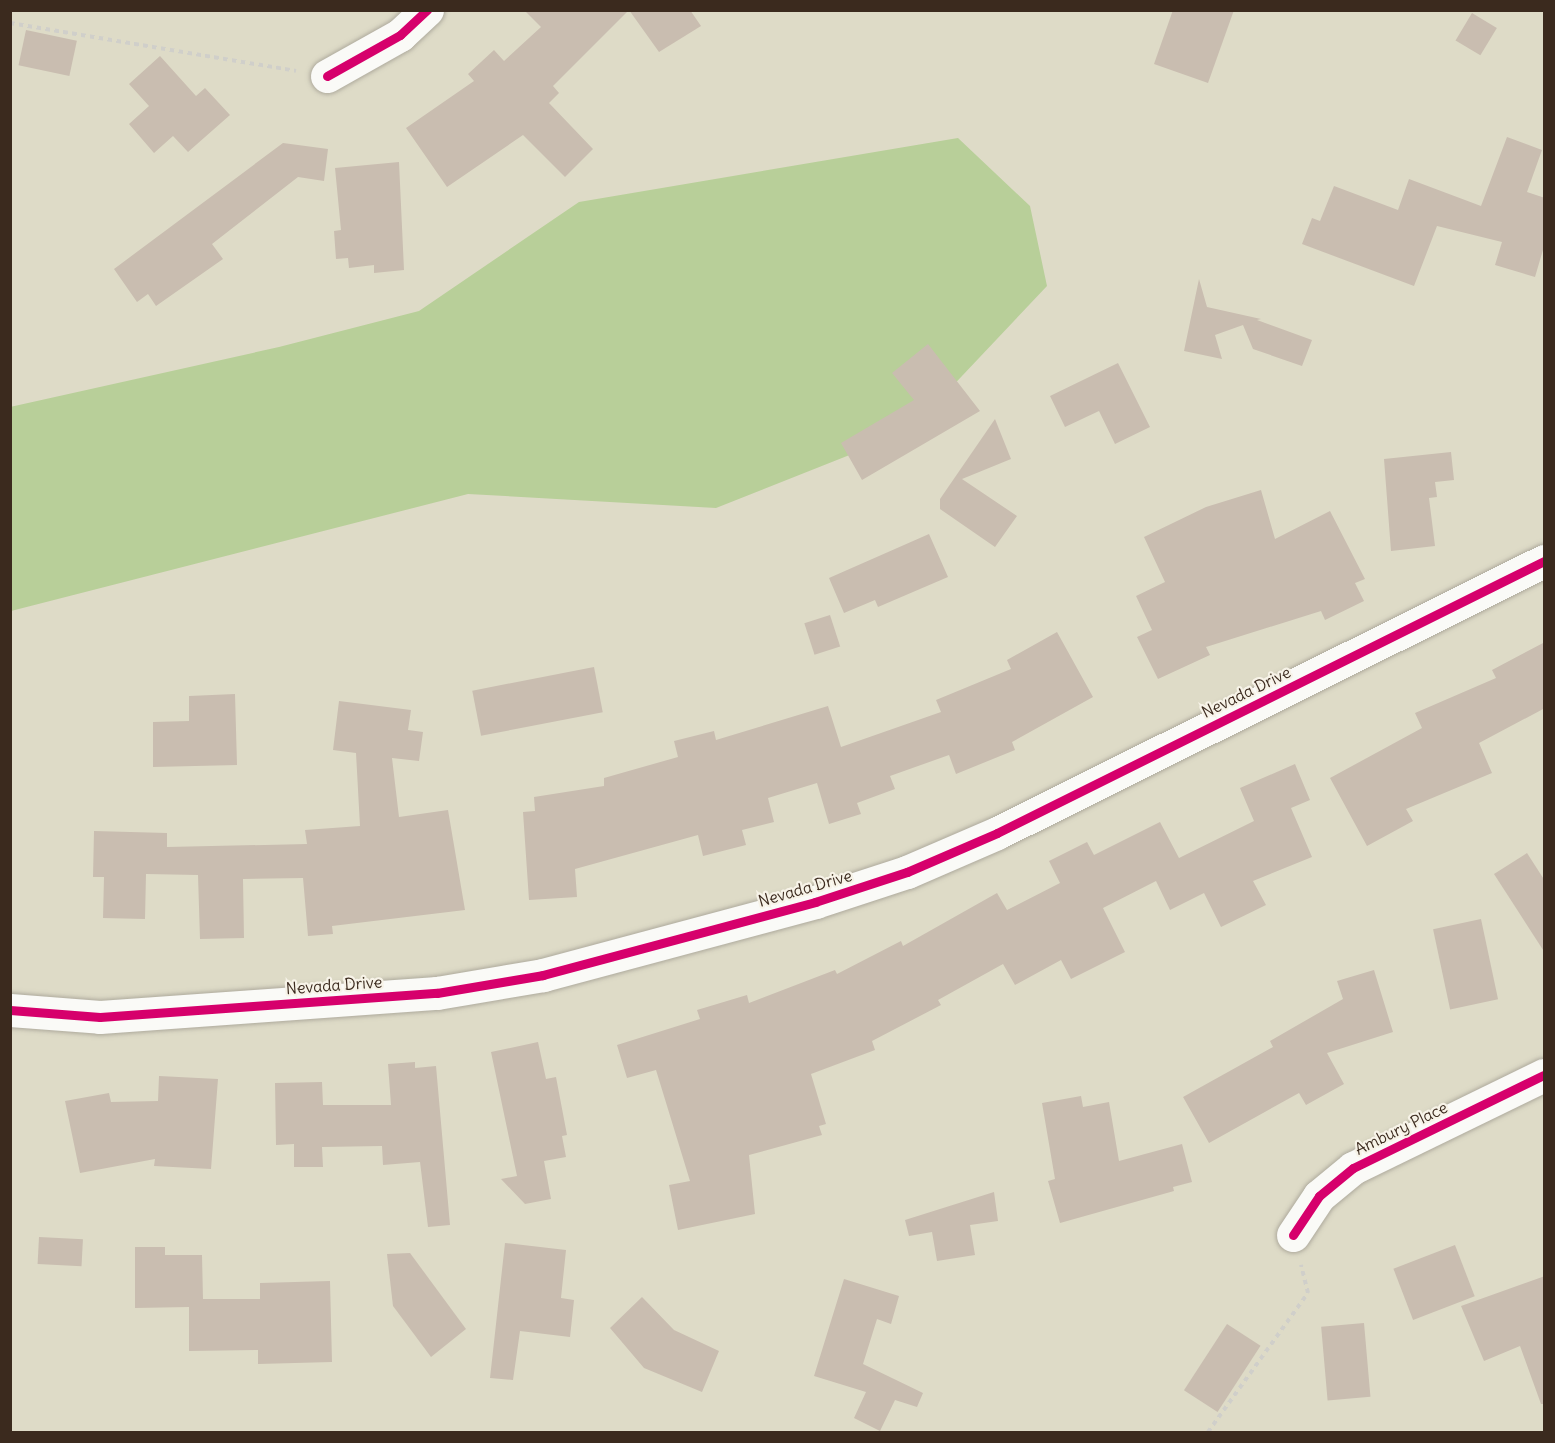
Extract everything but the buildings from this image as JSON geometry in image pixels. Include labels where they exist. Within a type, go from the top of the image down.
[{"type":"street","points":[[327,76],[400,35],[427,10]]},
{"type":"street","name":"Nevada Drive","points":[[10,1010],[100,1017],[437,993],[543,975],[815,902],[907,872],[998,833],[1545,561]]},
{"type":"street","name":"Ambury Place","points":[[1293,1235],[1319,1196],[1353,1168],[1545,1075]]},
{"type":"path","points":[[10,23],[327,76]]},
{"type":"path","points":[[1208,1432],[1308,1293],[1293,1235]]},
{"type":"green space","points":[[958,138],[1030,206],[1047,286],[910,431],[716,508],[468,494],[11,611],[10,407],[279,347],[419,311],[579,202]]},
{"type":"cycle path","points":[[327,76],[400,35],[427,10]]},
{"type":"cycle path","points":[[10,1010],[100,1017],[437,993],[543,975],[815,902],[907,872],[997,833],[1544,561]]},
{"type":"cycle path","points":[[1293,1235],[1319,1196],[1353,1168],[1544,1075]]}]
